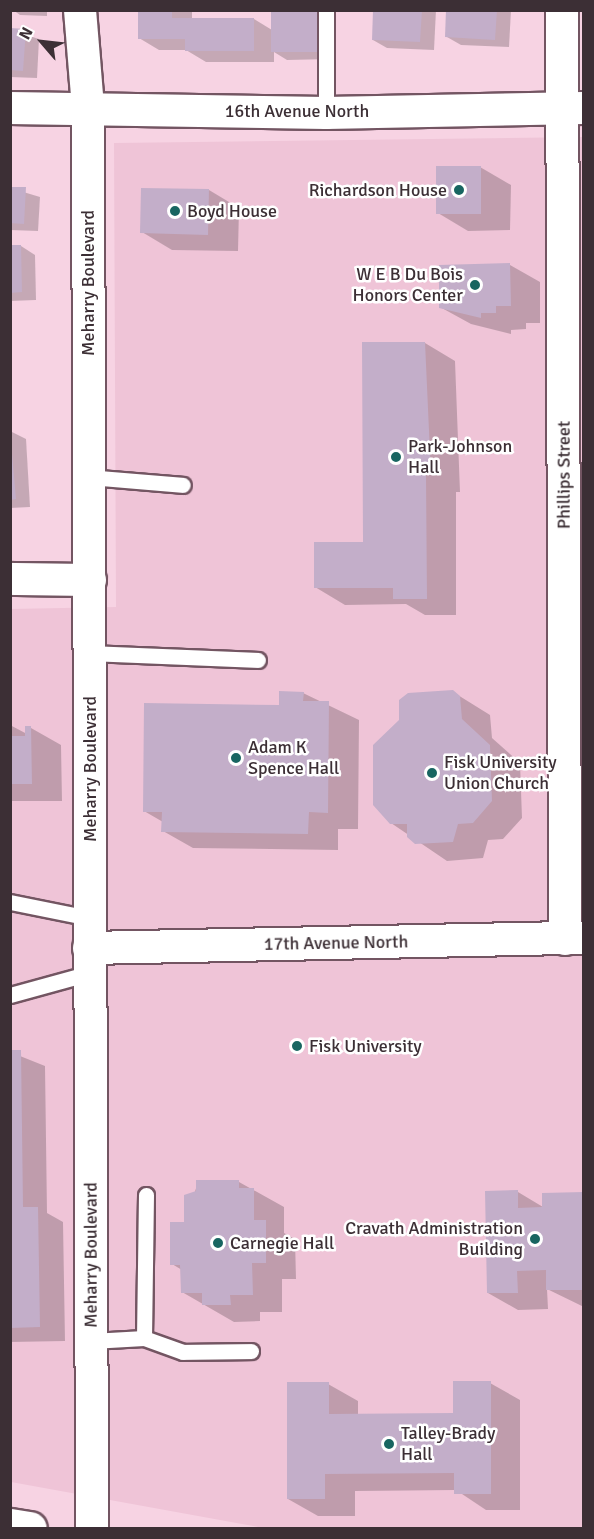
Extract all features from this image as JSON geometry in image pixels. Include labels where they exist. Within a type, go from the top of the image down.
[{"type":"main road","points":[[10,1526],[30,1528]]},
{"type":"street","name":"Meharry Boulevard","points":[[80,10],[88,107],[92,1528]]},
{"type":"street","name":"Phillips Street","points":[[562,10],[573,108],[574,938]]},
{"type":"street","name":"16th Avenue North","points":[[10,108],[88,107],[326,113],[573,108]]},
{"type":"street","points":[[10,579],[90,580]]},
{"type":"street","name":"17th Avenue North","points":[[89,946],[574,938]]},
{"type":"lane","points":[[326,10],[326,113]]},
{"type":"lane","points":[[88,477],[183,485]]},
{"type":"lane","points":[[90,652],[258,660]]},
{"type":"lane","points":[[10,902],[89,946],[10,995]]},
{"type":"lane","points":[[144,1338],[146,1195]]},
{"type":"lane","points":[[91,1341],[144,1338],[183,1352],[251,1351]]},
{"type":"shaded area","name":"Fisk University","points":[[583,137],[583,1528],[264,1528],[11,1482],[10,609],[116,607],[114,143]]},
{"type":"building","points":[[138,10],[172,10],[172,18],[254,18],[254,51],[185,51],[185,39],[138,39]]},
{"type":"building","points":[[271,10],[318,10],[318,52],[271,52]]},
{"type":"building","points":[[373,10],[422,10],[420,42],[372,40]]},
{"type":"building","points":[[446,10],[497,10],[495,40],[445,37]]},
{"type":"building","points":[[10,28],[26,29],[23,71],[10,70]]},
{"type":"building","name":"Richardson House","points":[[436,166],[481,166],[481,214],[436,214]]},
{"type":"building","points":[[10,187],[26,187],[24,224],[10,223]]},
{"type":"building","name":"Boyd House","points":[[141,188],[209,189],[208,235],[140,233]]},
{"type":"building","points":[[10,245],[21,245],[22,292],[10,293]]},
{"type":"building","name":"W E B Du Bois Honors Center","points":[[510,263],[511,306],[496,306],[496,313],[481,313],[481,318],[439,308],[439,265]]},
{"type":"building","name":"Park-Johnson Hall","points":[[362,342],[425,342],[431,475],[426,475],[427,599],[393,599],[393,588],[314,588],[314,542],[363,542]]},
{"type":"building","points":[[10,431],[16,499],[10,500]]},
{"type":"building","name":"Fisk University Union Church","points":[[453,690],[460,696],[462,719],[490,745],[492,801],[473,823],[458,824],[453,842],[415,844],[407,837],[407,824],[390,824],[373,805],[373,745],[399,720],[399,700],[408,693]]},
{"type":"building","name":"Adam K Spence Hall","points":[[279,691],[304,692],[303,701],[329,701],[328,813],[309,812],[308,834],[161,832],[162,812],[143,812],[144,703],[279,705]]},
{"type":"building","points":[[25,726],[31,726],[32,784],[10,784],[10,736],[25,736]]},
{"type":"building","points":[[10,1050],[21,1050],[23,1207],[38,1207],[40,1327],[10,1328]]},
{"type":"building","name":"Carnegie Hall","points":[[196,1180],[239,1180],[239,1188],[254,1188],[254,1220],[266,1220],[266,1263],[252,1263],[253,1295],[230,1295],[231,1305],[202,1305],[202,1293],[181,1293],[180,1265],[170,1265],[170,1222],[184,1222],[184,1195],[196,1191]]},
{"type":"building","name":"Cravath Administration Building","points":[[518,1190],[518,1208],[542,1207],[542,1193],[584,1192],[584,1290],[546,1290],[546,1270],[517,1271],[518,1293],[487,1293],[485,1191]]},
{"type":"building","name":"Talley-Brady Hall","points":[[453,1381],[491,1381],[491,1494],[454,1494],[454,1473],[325,1474],[325,1499],[287,1499],[287,1382],[329,1382],[329,1414],[453,1413]]},
{"type":"place","name":"Richardson House","points":[[459,190]]},
{"type":"place","name":"Boyd House","points":[[175,211]]},
{"type":"place","name":"W E B Du Bois Honors Center","points":[[475,285]]},
{"type":"place","name":"Park-Johnson Hall","points":[[396,457]]},
{"type":"place","name":"Adam K Spence Hall","points":[[236,758]]},
{"type":"place","name":"Fisk University Union Church","points":[[432,773]]},
{"type":"place","name":"Fisk University","points":[[297,1046]]},
{"type":"place","name":"Cravath Administration Building","points":[[535,1239]]},
{"type":"place","name":"Carnegie Hall","points":[[218,1243]]},
{"type":"place","name":"Talley-Brady Hall","points":[[389,1444]]}]
